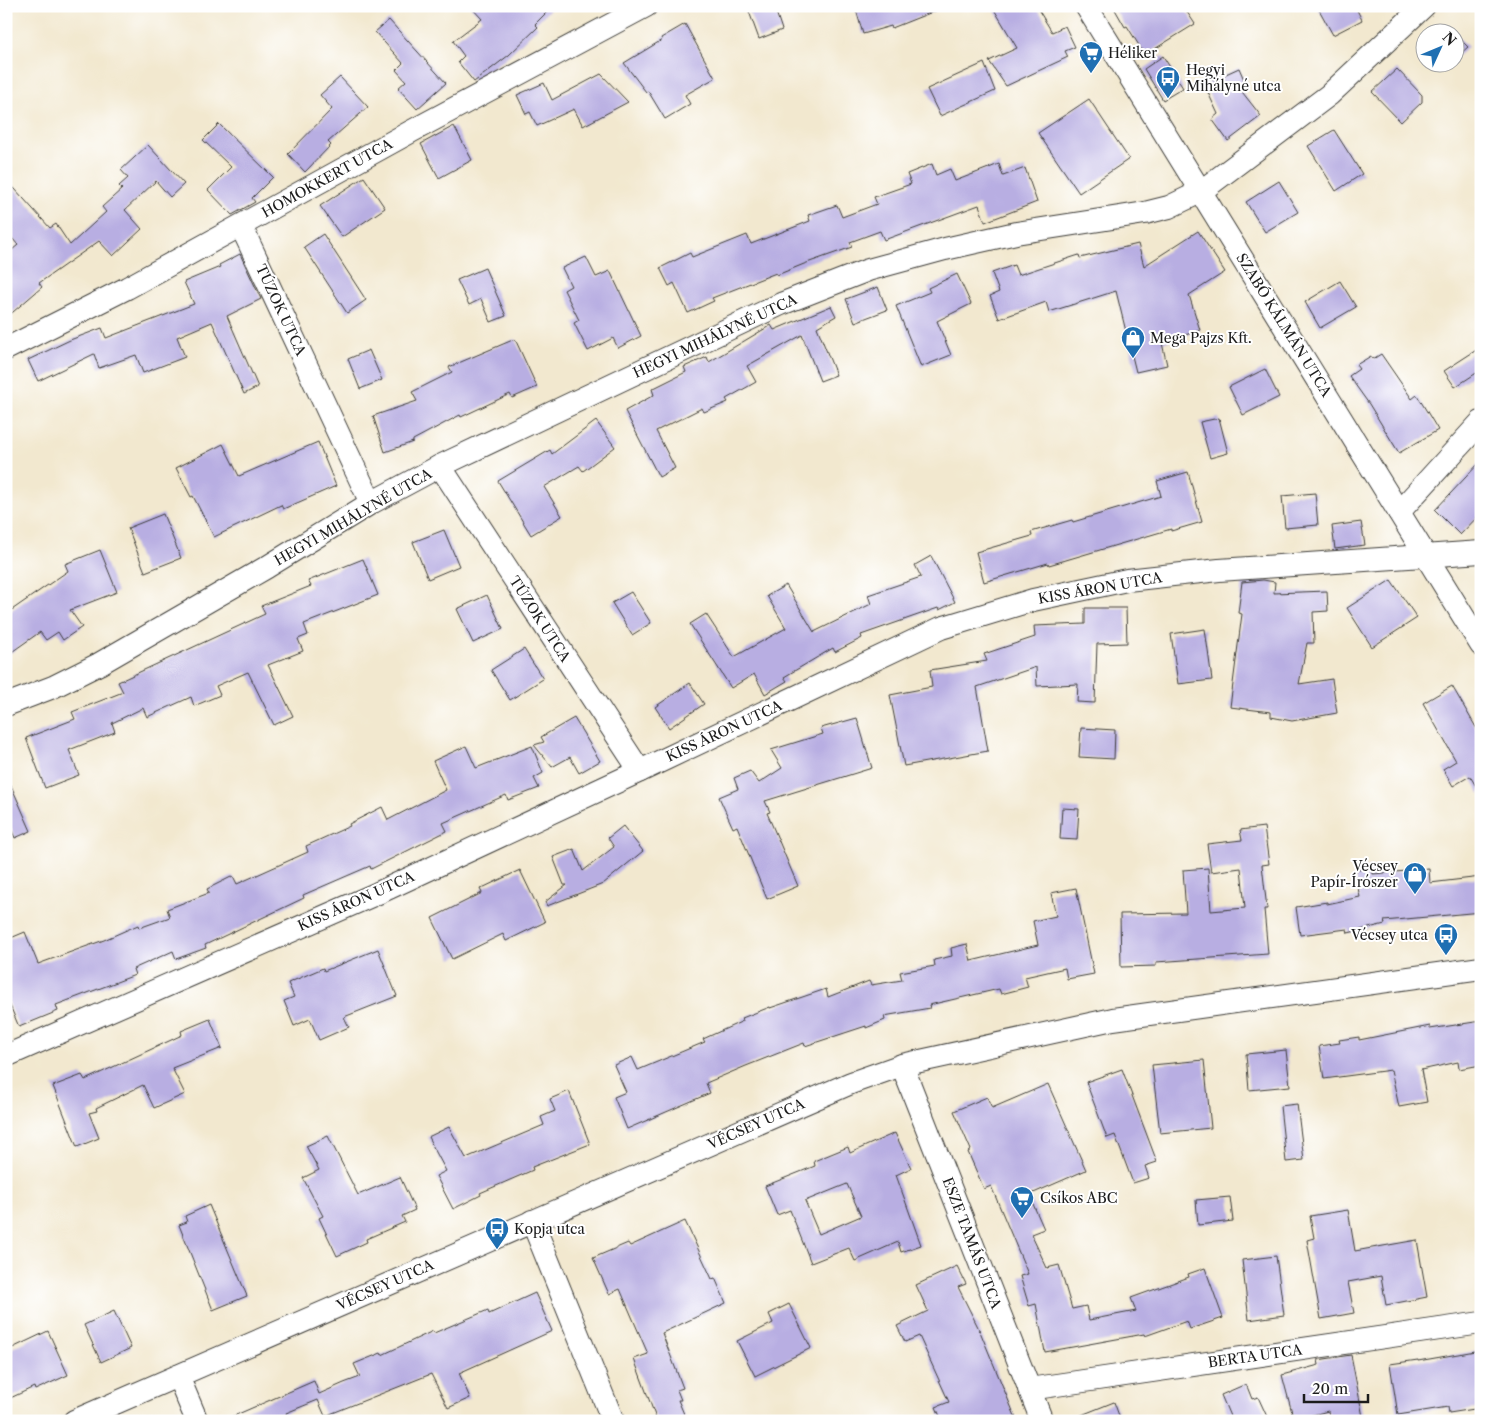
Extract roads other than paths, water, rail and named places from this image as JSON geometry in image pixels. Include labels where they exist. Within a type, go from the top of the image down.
[{"type":"street","name":"HOMOKKERT UTCA","points":[[6,349],[128,288],[412,131],[646,6]]},
{"type":"street","name":"SZABÓ KÁLMÁN UTCA","points":[[1086,6],[1481,645]]},
{"type":"street","name":"HEGYI MIHÁLYNÉ UTCA","points":[[6,705],[53,687],[99,664],[267,567],[371,503],[440,466],[781,304],[868,270],[945,249],[1016,233],[1144,213],[1169,207],[1200,192],[1329,95],[1424,6]]},
{"type":"street","name":"TÚZOK UTCA","points":[[241,226],[371,503]]},
{"type":"street","points":[[1399,512],[1481,422]]},
{"type":"street","name":"TÚZOK UTCA","points":[[440,466],[640,771]]},
{"type":"street","name":"KISS ÁRON UTCA","points":[[6,1056],[378,892],[640,771],[941,628],[1033,600],[1127,580],[1210,571],[1481,552]]},
{"type":"street","name":"VÉCSEY UTCA","points":[[74,1421],[851,1083],[902,1066],[1113,1019],[1481,968]]},
{"type":"street","name":"ESZE TAMÁS UTCA","points":[[902,1066],[1042,1421]]},
{"type":"street","points":[[532,1221],[613,1421]]},
{"type":"street","name":"BERTA UTCA","points":[[1029,1389],[1481,1323]]},
{"type":"street","points":[[178,1376],[197,1421]]},
{"type":"place","name":"Héliker","points":[[1091,74]]},
{"type":"place","name":"Hegyi Mihályné utca","points":[[1168,99]]},
{"type":"place","name":"Mega Pajzs Kft.","points":[[1133,359]]},
{"type":"place","name":"Vécsey Papír-Írószer","points":[[1415,895]]},
{"type":"place","name":"Vécsey utca","points":[[1446,956]]},
{"type":"place","name":"Csíkos ABC","points":[[1022,1219]]},
{"type":"place","name":"Kopja utca","points":[[497,1250]]}]
